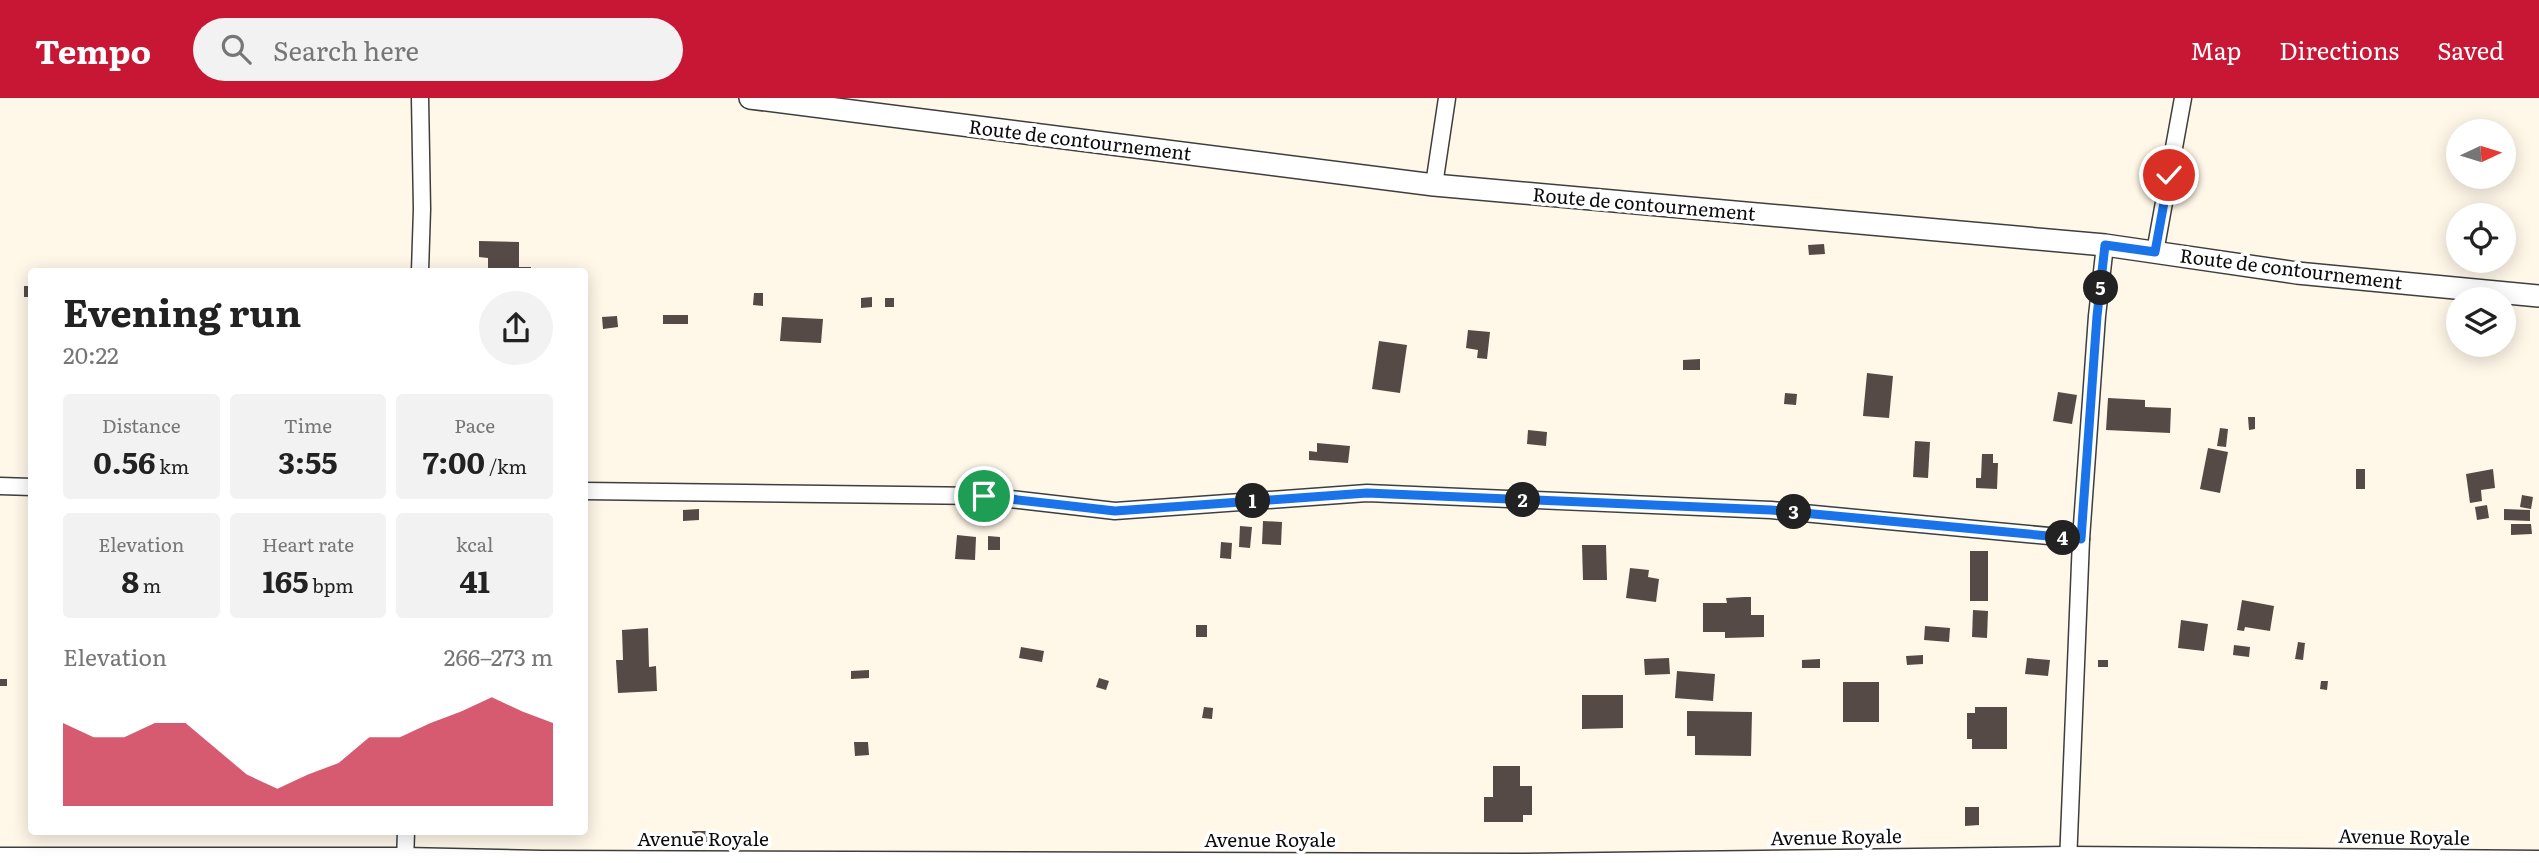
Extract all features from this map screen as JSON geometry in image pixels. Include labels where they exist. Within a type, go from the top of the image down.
[{"type":"street","points":[[420,98],[420,268]]},
{"type":"street","name":"Route de contournement","points":[[750,98],[1434,185],[2105,245],[2297,272],[2539,296]]},
{"type":"street","points":[[1434,185],[1447,98]]},
{"type":"street","points":[[2155,252],[2183,98]]},
{"type":"street","points":[[2068,859],[2081,539],[2096,327],[2105,245]]},
{"type":"street","points":[[0,486],[28,487]]},
{"type":"street","points":[[588,491],[984,496],[1115,511],[1367,493],[1771,510],[2081,539]]},
{"type":"street","points":[[405,859],[406,835]]},
{"type":"street","name":"Avenue Royale","points":[[0,856],[1519,862],[2539,859]]},
{"type":"building","points":[[479,241],[519,242],[519,267],[531,268],[488,268],[488,258],[479,257]]},
{"type":"building","points":[[1824,244],[1825,254],[1809,255],[1808,245]]},
{"type":"building","points":[[24,286],[28,286],[28,297],[24,297]]},
{"type":"building","points":[[754,293],[763,293],[763,306],[753,305]]},
{"type":"building","points":[[872,297],[872,307],[861,308],[861,298]]},
{"type":"building","points":[[885,298],[894,298],[894,307],[885,307]]},
{"type":"building","points":[[663,315],[688,315],[688,324],[663,324]]},
{"type":"building","points":[[617,316],[618,327],[603,329],[602,317]]},
{"type":"building","points":[[782,317],[823,319],[821,343],[780,341]]},
{"type":"building","points":[[1468,330],[1490,332],[1487,359],[1477,358],[1478,350],[1466,348]]},
{"type":"building","points":[[1379,341],[1407,345],[1400,393],[1372,389]]},
{"type":"building","points":[[1700,359],[1700,370],[1683,370],[1683,360]]},
{"type":"building","points":[[1867,373],[1893,376],[1889,418],[1863,416]]},
{"type":"building","points":[[2058,392],[2077,395],[2072,424],[2053,421]]},
{"type":"building","points":[[1785,393],[1797,394],[1796,405],[1784,404]]},
{"type":"building","points":[[2108,398],[2145,400],[2145,407],[2171,408],[2170,433],[2106,430]]},
{"type":"building","points":[[2248,417],[2255,417],[2255,429],[2249,430]]},
{"type":"building","points":[[2220,428],[2228,429],[2226,447],[2217,446]]},
{"type":"building","points":[[1528,430],[1547,432],[1546,446],[1527,444]]},
{"type":"building","points":[[1915,441],[1930,442],[1928,478],[1913,477]]},
{"type":"building","points":[[1317,443],[1350,446],[1348,463],[1309,460],[1309,451],[1317,452]]},
{"type":"building","points":[[2208,448],[2228,452],[2220,493],[2200,489]]},
{"type":"building","points":[[1982,454],[1993,454],[1993,463],[1998,463],[1997,489],[1976,488],[1976,478],[1981,478]]},
{"type":"building","points":[[984,468],[1002,472],[1000,482],[982,477]]},
{"type":"building","points":[[2356,469],[2365,469],[2365,489],[2356,489]]},
{"type":"building","points":[[2493,469],[2495,488],[2481,490],[2482,501],[2470,503],[2466,474]]},
{"type":"building","points":[[2522,495],[2533,497],[2531,509],[2520,507]]},
{"type":"building","points":[[2487,505],[2489,518],[2477,520],[2475,507]]},
{"type":"building","points":[[699,509],[699,520],[683,521],[683,510]]},
{"type":"building","points":[[2504,509],[2530,510],[2530,521],[2504,520]]},
{"type":"building","points":[[1263,521],[1282,522],[1281,545],[1262,544]]},
{"type":"building","points":[[2511,524],[2531,524],[2532,534],[2511,535]]},
{"type":"building","points":[[1240,526],[1252,527],[1250,548],[1239,547]]},
{"type":"building","points":[[957,535],[976,537],[975,560],[955,559]]},
{"type":"building","points":[[988,536],[1000,537],[1000,550],[988,550]]},
{"type":"building","points":[[1221,542],[1232,543],[1231,559],[1220,558]]},
{"type":"building","points":[[1582,545],[1606,545],[1607,580],[1583,580]]},
{"type":"building","points":[[1970,551],[1988,551],[1988,601],[1970,601]]},
{"type":"building","points":[[1630,568],[1649,570],[1648,577],[1659,579],[1656,602],[1626,598]]},
{"type":"building","points":[[1751,597],[1751,615],[1764,615],[1764,637],[1725,638],[1725,632],[1703,632],[1703,603],[1727,603],[1726,598]]},
{"type":"building","points":[[2242,600],[2274,606],[2270,631],[2245,627],[2244,631],[2237,630]]},
{"type":"building","points":[[1973,610],[1988,611],[1987,638],[1972,637]]},
{"type":"building","points":[[2181,620],[2208,624],[2204,651],[2178,648]]},
{"type":"building","points":[[1196,625],[1207,625],[1207,637],[1196,637]]},
{"type":"building","points":[[1925,626],[1950,628],[1949,642],[1924,640]]},
{"type":"building","points":[[648,628],[649,667],[656,666],[657,691],[618,693],[616,660],[623,660],[622,630]]},
{"type":"building","points":[[2298,642],[2305,643],[2303,660],[2295,659]]},
{"type":"building","points":[[2234,645],[2250,647],[2249,657],[2233,655]]},
{"type":"building","points":[[1021,647],[1044,651],[1042,662],[1019,658]]},
{"type":"building","points":[[1923,655],[1923,664],[1907,665],[1906,656]]},
{"type":"building","points":[[1669,658],[1670,674],[1645,675],[1644,659]]},
{"type":"building","points":[[2027,658],[2050,660],[2048,676],[2025,674]]},
{"type":"building","points":[[1820,659],[1820,668],[1802,668],[1802,660]]},
{"type":"building","points":[[2098,660],[2108,660],[2108,667],[2098,667]]},
{"type":"building","points":[[869,670],[869,678],[851,679],[851,671]]},
{"type":"building","points":[[1677,671],[1715,674],[1713,701],[1675,698]]},
{"type":"building","points":[[1099,678],[1109,681],[1106,690],[1096,687]]},
{"type":"building","points":[[0,679],[7,679],[7,686],[0,686]]},
{"type":"building","points":[[2321,681],[2328,681],[2327,690],[2320,689]]},
{"type":"building","points":[[1843,682],[1879,682],[1879,722],[1843,722]]},
{"type":"building","points":[[1582,695],[1623,695],[1623,728],[1582,729]]},
{"type":"building","points":[[1204,707],[1213,708],[1212,719],[1202,718]]},
{"type":"building","points":[[1975,707],[2007,707],[2007,749],[1972,749],[1972,739],[1967,739],[1967,713],[1975,713]]},
{"type":"building","points":[[1687,711],[1752,712],[1751,756],[1695,755],[1695,736],[1687,736]]},
{"type":"building","points":[[854,742],[868,742],[869,755],[855,756]]},
{"type":"building","points":[[1493,766],[1520,766],[1520,786],[1532,786],[1532,815],[1523,815],[1523,822],[1484,822],[1484,797],[1493,797]]},
{"type":"building","points":[[1965,807],[1979,807],[1979,825],[1965,826]]},
{"type":"building","points":[[692,831],[713,831],[713,842],[692,842]]},
{"type":"route","points":[[984,496],[1115,511],[1367,493],[1771,510],[2081,539],[2093,363],[2105,245],[2155,252],[2169,175]]}]
